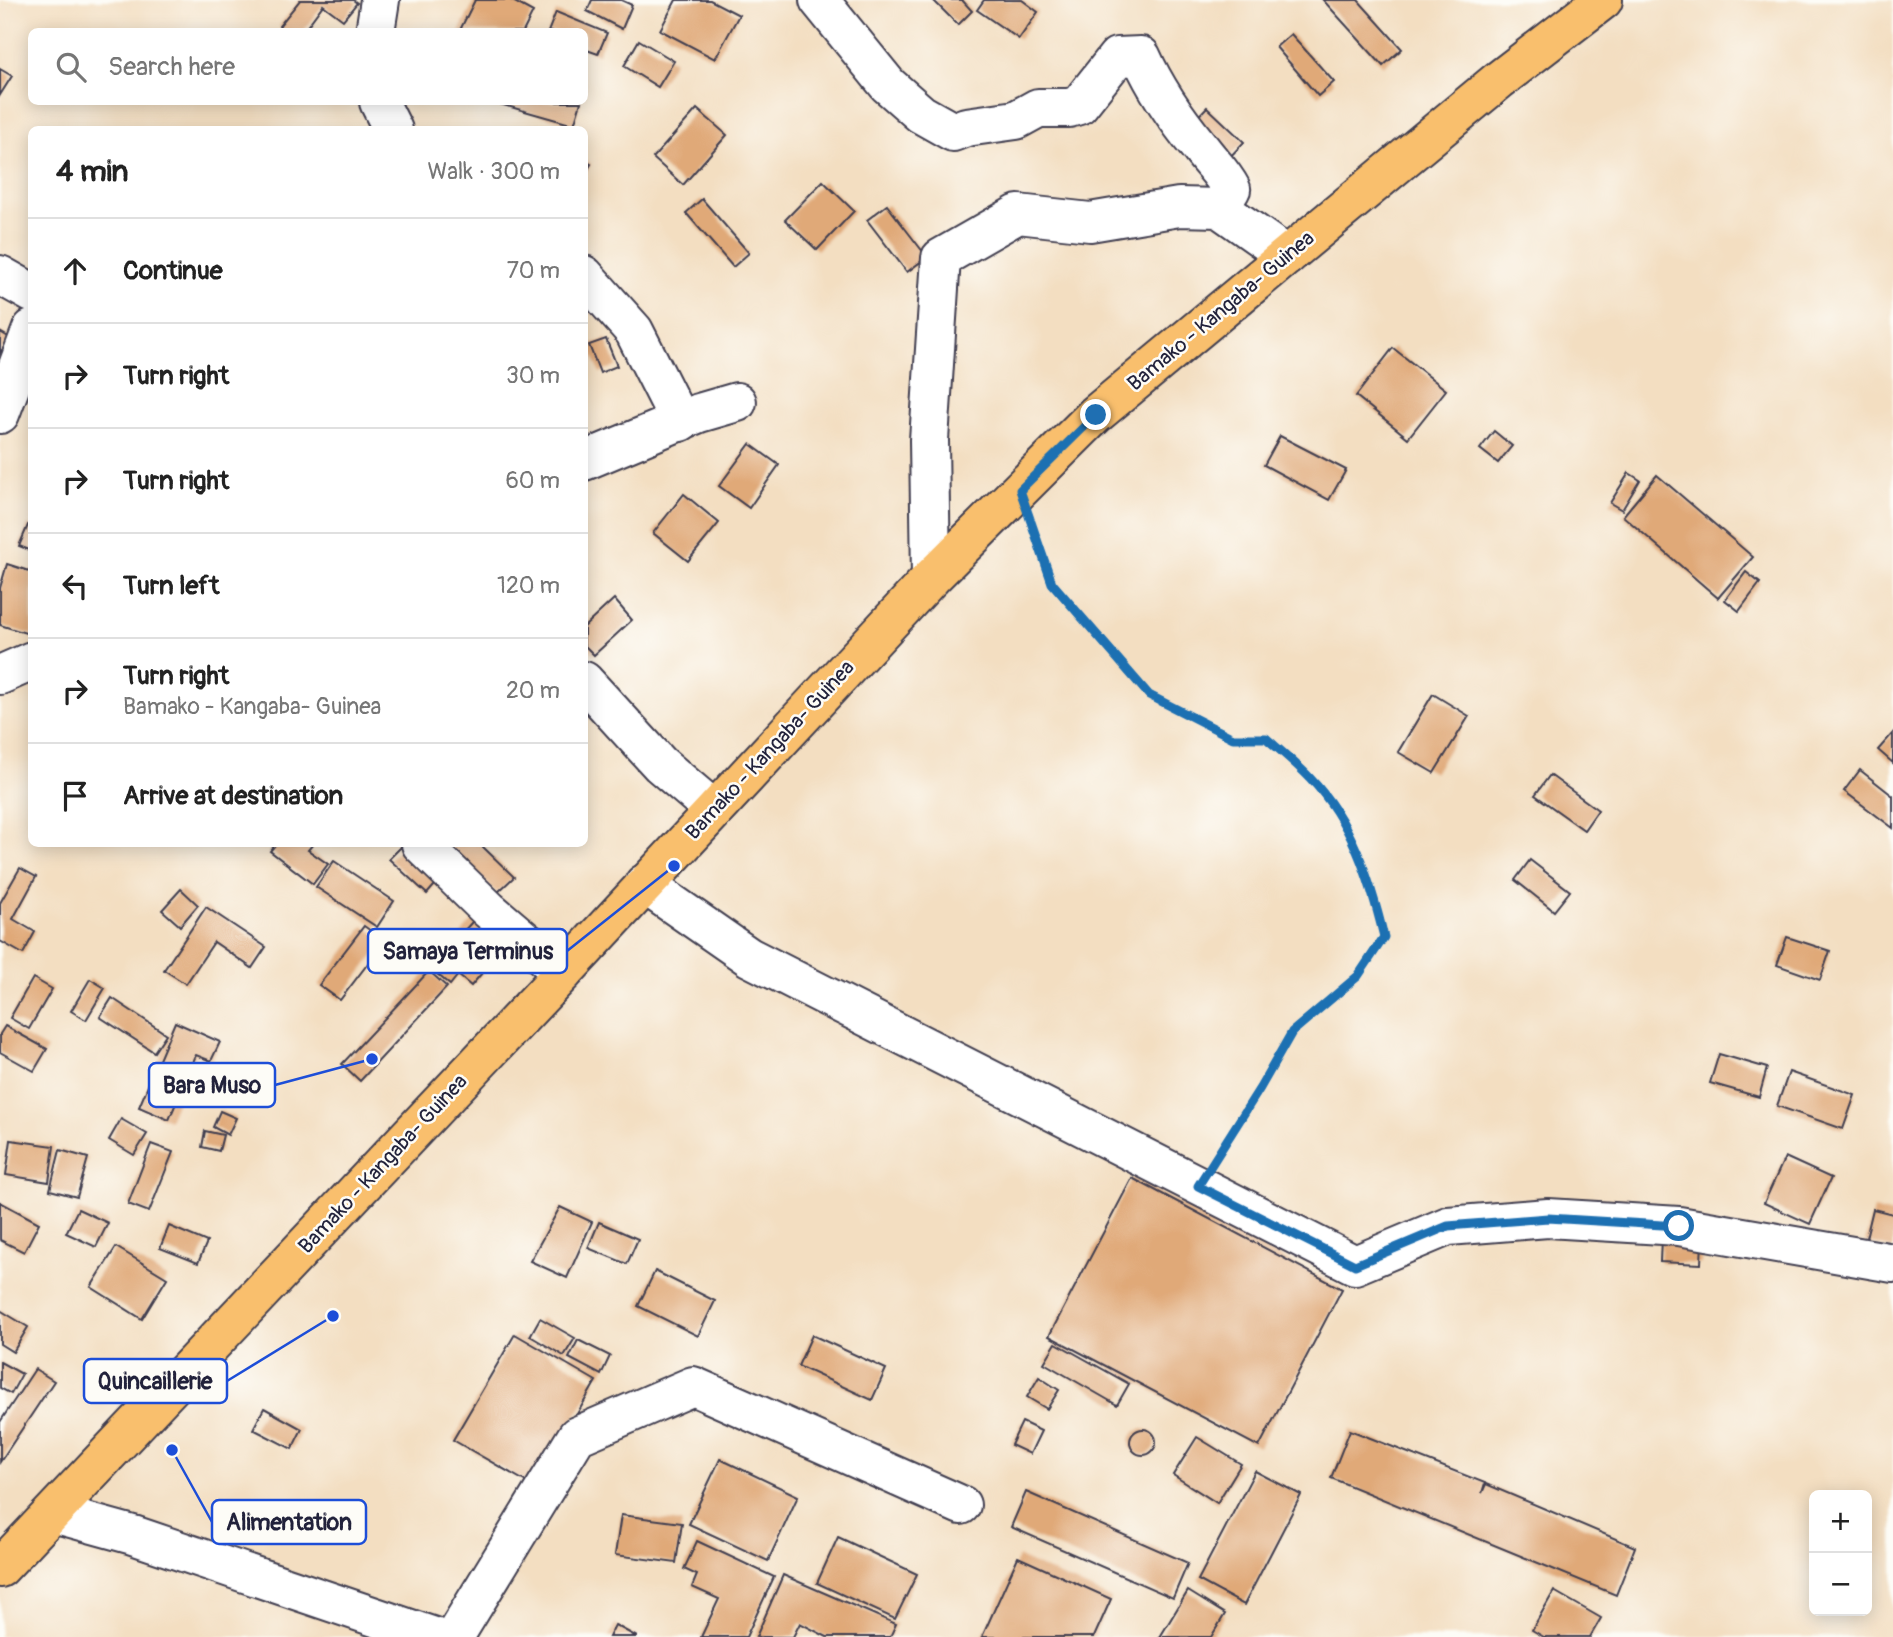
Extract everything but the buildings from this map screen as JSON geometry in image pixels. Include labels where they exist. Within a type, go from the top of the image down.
[{"type":"main road","name":"Bamako - Kangaba- Guinea","points":[[0,1568],[563,973],[931,578],[1096,415],[1499,80],[1603,0]]},
{"type":"street","points":[[375,28],[380,0]]},
{"type":"street","points":[[819,0],[888,85],[921,114],[953,132],[966,127],[1016,120],[1038,108],[1069,108],[1079,105],[1117,57],[1141,56],[1152,82],[1202,151],[1220,169],[1231,188],[1219,208]]},
{"type":"street","points":[[380,105],[391,126]]},
{"type":"street","points":[[931,578],[929,440],[941,258],[1018,214],[1090,222],[1179,207],[1219,208],[1287,256]]},
{"type":"street","points":[[0,275],[28,291]]},
{"type":"street","points":[[588,279],[634,331],[680,422]]},
{"type":"street","points":[[0,414],[28,340]]},
{"type":"street","points":[[588,459],[737,402]]},
{"type":"street","points":[[0,675],[28,663]]},
{"type":"street","points":[[588,685],[660,764],[714,810]]},
{"type":"street","points":[[424,847],[489,910],[563,973]]},
{"type":"street","points":[[644,884],[749,957],[1355,1265],[1448,1226],[1548,1218],[1679,1226],[1893,1263]]},
{"type":"street","points":[[454,1637],[577,1436],[693,1386],[961,1506]]},
{"type":"street","points":[[53,1513],[133,1535],[346,1624],[434,1637]]},
{"type":"path","points":[[1020,490],[1052,583],[1149,695],[1233,738],[1266,738],[1311,778],[1342,819],[1371,881],[1384,937],[1358,976],[1292,1032],[1198,1186]]},
{"type":"place","name":"Samaya Terminus","points":[[674,866]]},
{"type":"place","name":"Bara Muso","points":[[372,1059]]},
{"type":"place","name":"Quincaillerie","points":[[333,1316]]},
{"type":"place","name":"Alimentation","points":[[172,1450]]},
{"type":"route","points":[[1096,415],[1020,490],[1052,583],[1149,695],[1233,738],[1266,738],[1311,778],[1342,819],[1371,881],[1384,937],[1358,976],[1292,1032],[1198,1186],[1355,1265],[1448,1226],[1548,1218],[1679,1226]]}]
